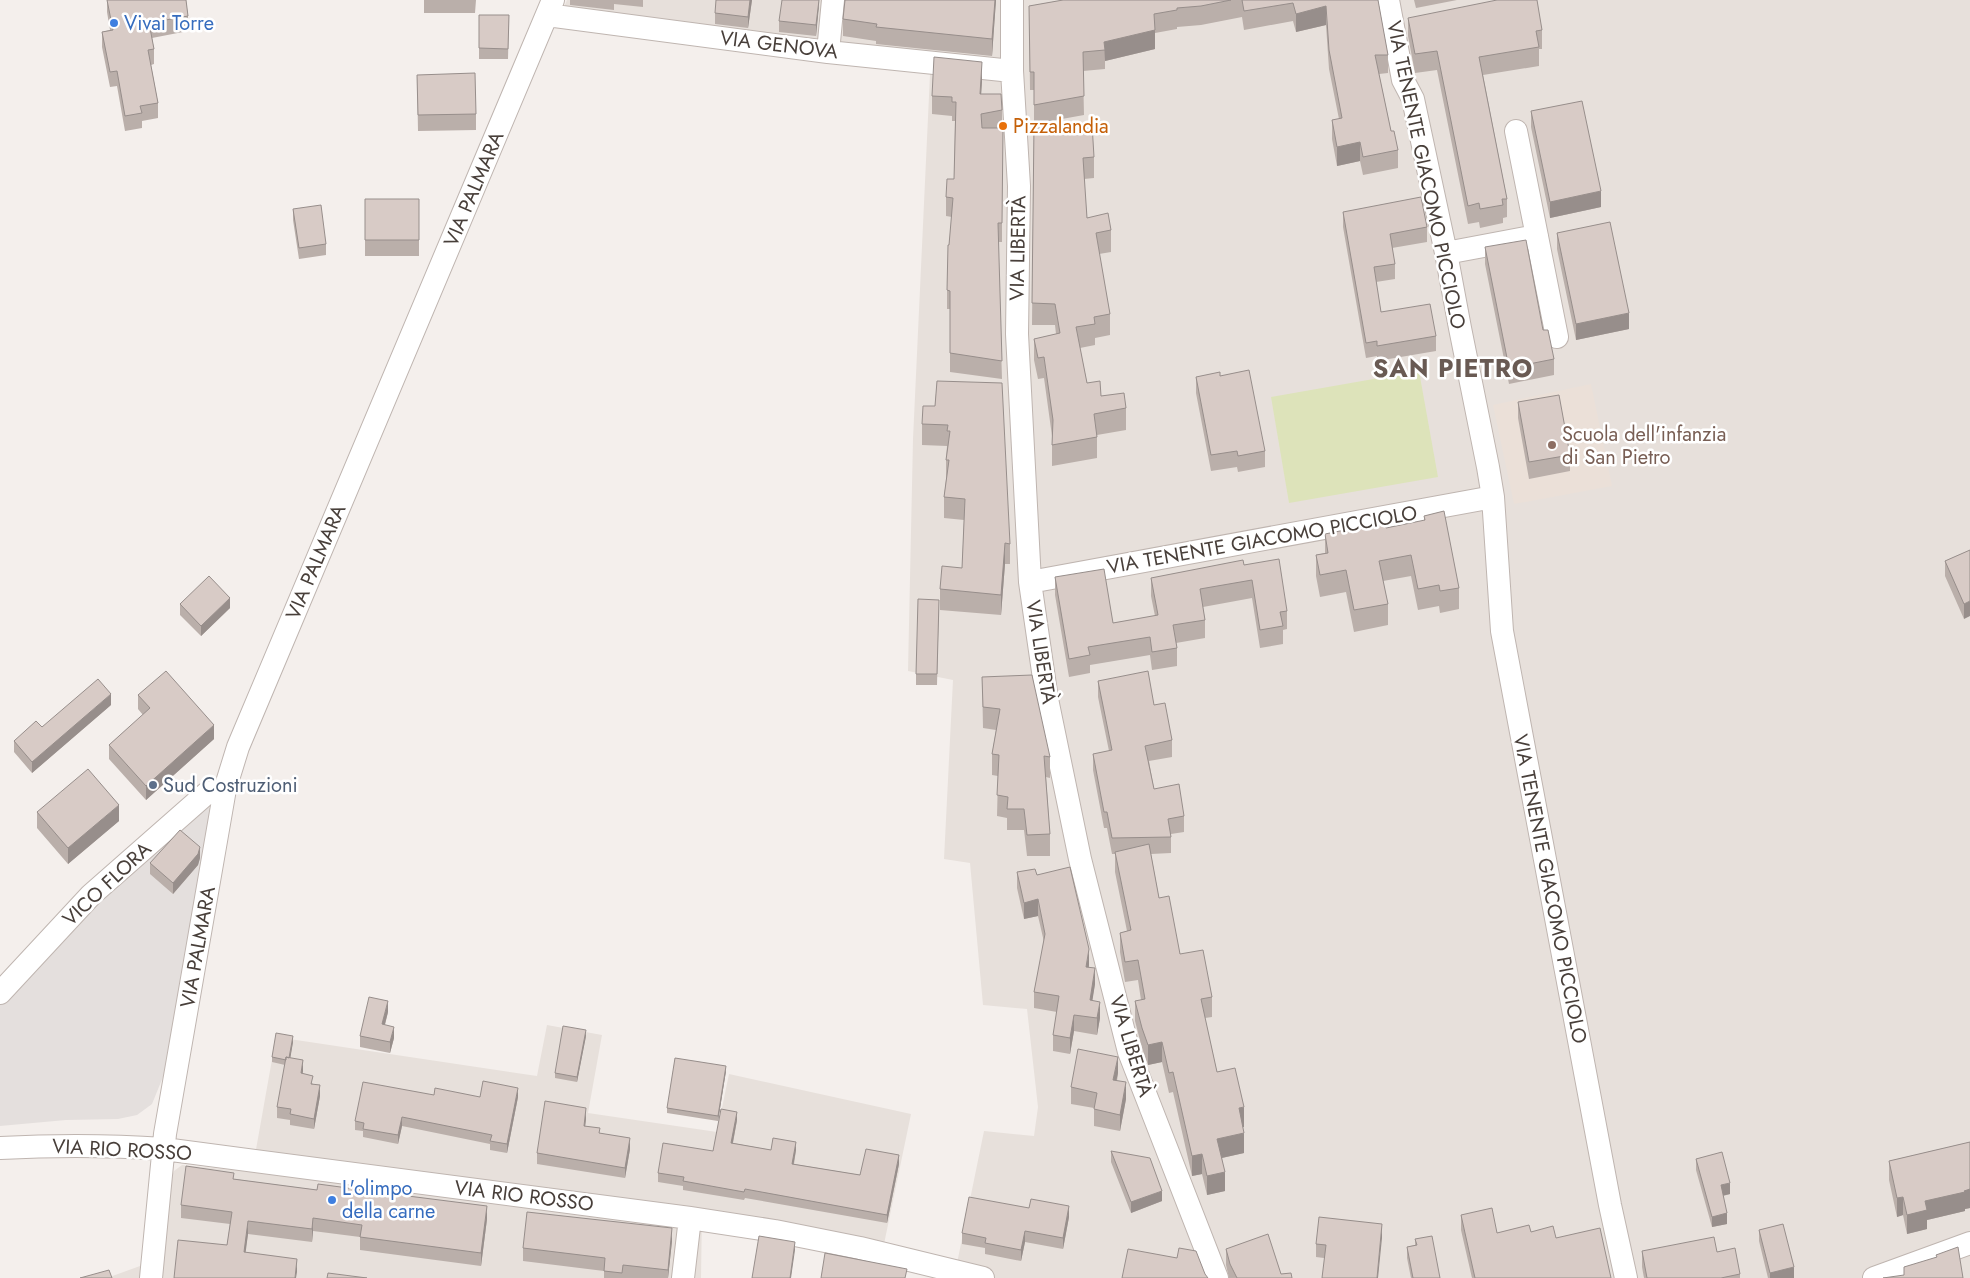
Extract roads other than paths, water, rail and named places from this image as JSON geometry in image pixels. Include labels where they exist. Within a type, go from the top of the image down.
[{"type":"street","points":[[828,52],[833,0]]},
{"type":"street","name":"VIA TENENTE GIACOMO PICCIOLO","points":[[1388,0],[1402,24],[1403,80],[1413,99],[1446,252],[1493,497],[1502,631],[1610,1205],[1626,1278]]},
{"type":"street","name":"VIA GENOVA","points":[[550,8],[828,52],[1012,71]]},
{"type":"street","name":"VIA PALMARA","points":[[151,1278],[164,1149],[225,789],[242,738],[550,8]]},
{"type":"street","name":"VIA LIBERTÀ","points":[[1018,9],[1012,71],[1019,186],[1017,334],[1030,582],[1047,699],[1076,840],[1129,1052],[1217,1278]]},
{"type":"street","points":[[1516,131],[1557,337]]},
{"type":"street","points":[[1446,252],[1537,236]]},
{"type":"street","name":"VIA TENENTE GIACOMO PICCIOLO","points":[[1030,582],[1493,497]]},
{"type":"street","name":"VICO FLORA","points":[[0,993],[91,895],[207,793],[225,789]]},
{"type":"street","name":"VIA RIO ROSSO","points":[[0,1148],[114,1146],[164,1149],[690,1218],[785,1233],[860,1248],[983,1278]]},
{"type":"street","points":[[683,1278],[690,1218]]},
{"type":"street","points":[[1874,1278],[1970,1243]]},
{"type":"place","name":"Vivai Torre","points":[[114,23]]},
{"type":"place","name":"Pizzalandia","points":[[1003,126]]},
{"type":"place","name":"Scuola dell'infanzia di San Pietro","points":[[1552,445]]},
{"type":"place","name":"Sud Costruzioni","points":[[153,785]]},
{"type":"place","name":"L'olimpo della carne","points":[[332,1200]]},
{"type":"district","name":"SAN PIETRO","points":[[1453,368]]}]
